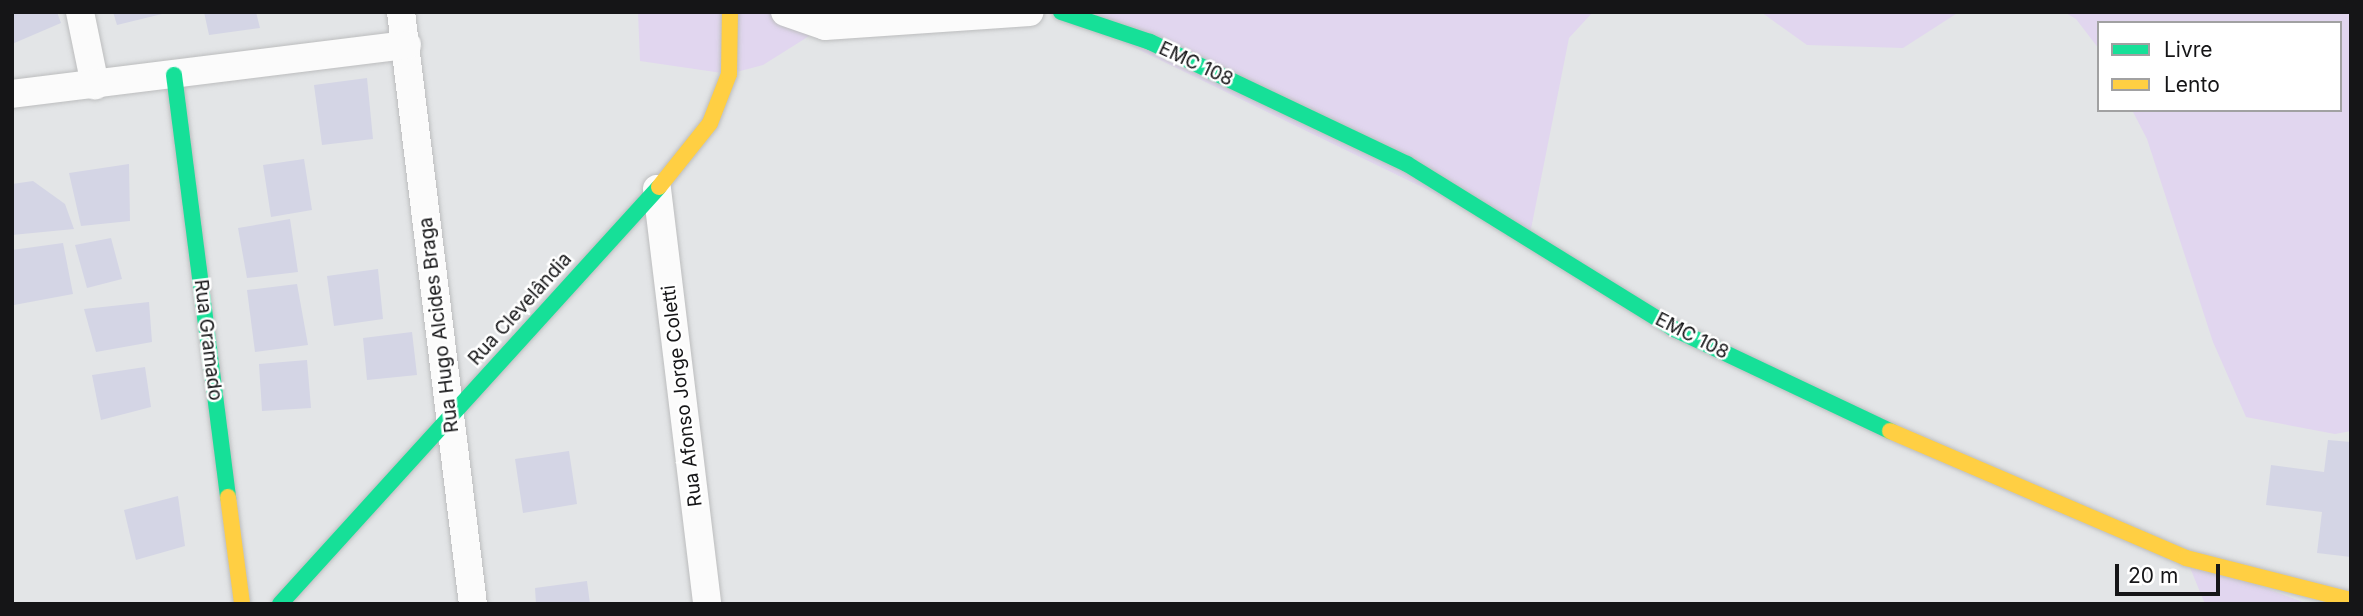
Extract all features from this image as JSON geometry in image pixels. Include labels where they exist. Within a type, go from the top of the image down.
[{"type":"street","points":[[80,12],[95,85]]},
{"type":"street","name":"Rua Hugo Alcides Braga","points":[[401,12],[473,604]]},
{"type":"street","name":"Rua Clevelândia","points":[[280,604],[657,189],[710,123],[729,74],[730,12]]},
{"type":"street","points":[[785,12],[825,26],[1030,12]]},
{"type":"street","name":"EMC 108","points":[[1060,12],[1150,42],[1407,164],[1674,329],[1912,441],[2186,558],[2351,600]]},
{"type":"street","points":[[12,94],[407,46]]},
{"type":"street","name":"Rua Gramado","points":[[174,75],[242,604]]},
{"type":"street","name":"Rua Afonso Jorge Coletti","points":[[657,189],[707,604]]},
{"type":"shaded area","points":[[638,12],[1030,12],[825,26],[763,65],[729,74],[640,61]]},
{"type":"shaded area","points":[[1061,12],[1593,12],[1569,38],[1529,239]]},
{"type":"shaded area","points":[[1761,12],[1959,12],[1903,48],[1807,45]]},
{"type":"shaded area","points":[[2064,12],[2351,12],[2351,431],[2335,434],[2246,417],[2213,342],[2147,139],[2133,112],[2342,112],[2342,21],[2097,21],[2097,46],[2076,19]]},
{"type":"shaded area","points":[[2186,558],[2308,604],[2205,604]]},
{"type":"building","points":[[12,12],[57,12],[61,23],[12,44]]},
{"type":"building","points":[[113,12],[166,12],[166,13],[117,25]]},
{"type":"building","points":[[204,12],[256,12],[260,28],[209,35]]},
{"type":"building","points":[[367,78],[373,139],[322,145],[314,85]]},
{"type":"building","points":[[304,159],[312,210],[271,217],[263,165]]},
{"type":"building","points":[[129,164],[130,221],[81,226],[69,173]]},
{"type":"building","points":[[33,181],[65,204],[74,229],[12,235],[12,184]]},
{"type":"building","points":[[290,219],[298,272],[247,278],[238,228]]},
{"type":"building","points":[[111,238],[122,279],[87,288],[75,245]]},
{"type":"building","points":[[63,243],[73,294],[14,305],[12,250]]},
{"type":"building","points":[[378,269],[383,319],[334,326],[327,276]]},
{"type":"building","points":[[297,284],[308,345],[255,352],[247,290]]},
{"type":"building","points":[[149,302],[152,342],[96,352],[84,309]]},
{"type":"building","points":[[412,332],[417,375],[367,380],[363,338]]},
{"type":"building","points":[[307,360],[311,408],[262,411],[259,364]]},
{"type":"building","points":[[145,367],[151,407],[101,420],[92,375]]},
{"type":"building","points":[[2328,440],[2351,442],[2351,557],[2317,553],[2322,512],[2266,505],[2271,465],[2324,472]]},
{"type":"building","points":[[569,451],[577,504],[523,513],[515,459]]},
{"type":"building","points":[[178,496],[185,546],[136,560],[124,510]]},
{"type":"building","points":[[587,581],[590,604],[536,604],[535,588]]},
{"type":"traffic: fast","points":[[1061,12],[1150,42],[1407,164],[1674,329],[1890,431]]},
{"type":"traffic: fast","points":[[174,75],[228,497]]},
{"type":"traffic: fast","points":[[280,604],[659,187]]},
{"type":"traffic: slow","points":[[659,187],[710,123],[729,74],[730,12]]},
{"type":"traffic: slow","points":[[1890,431],[2186,558],[2351,600]]},
{"type":"traffic: slow","points":[[228,497],[242,604]]}]
